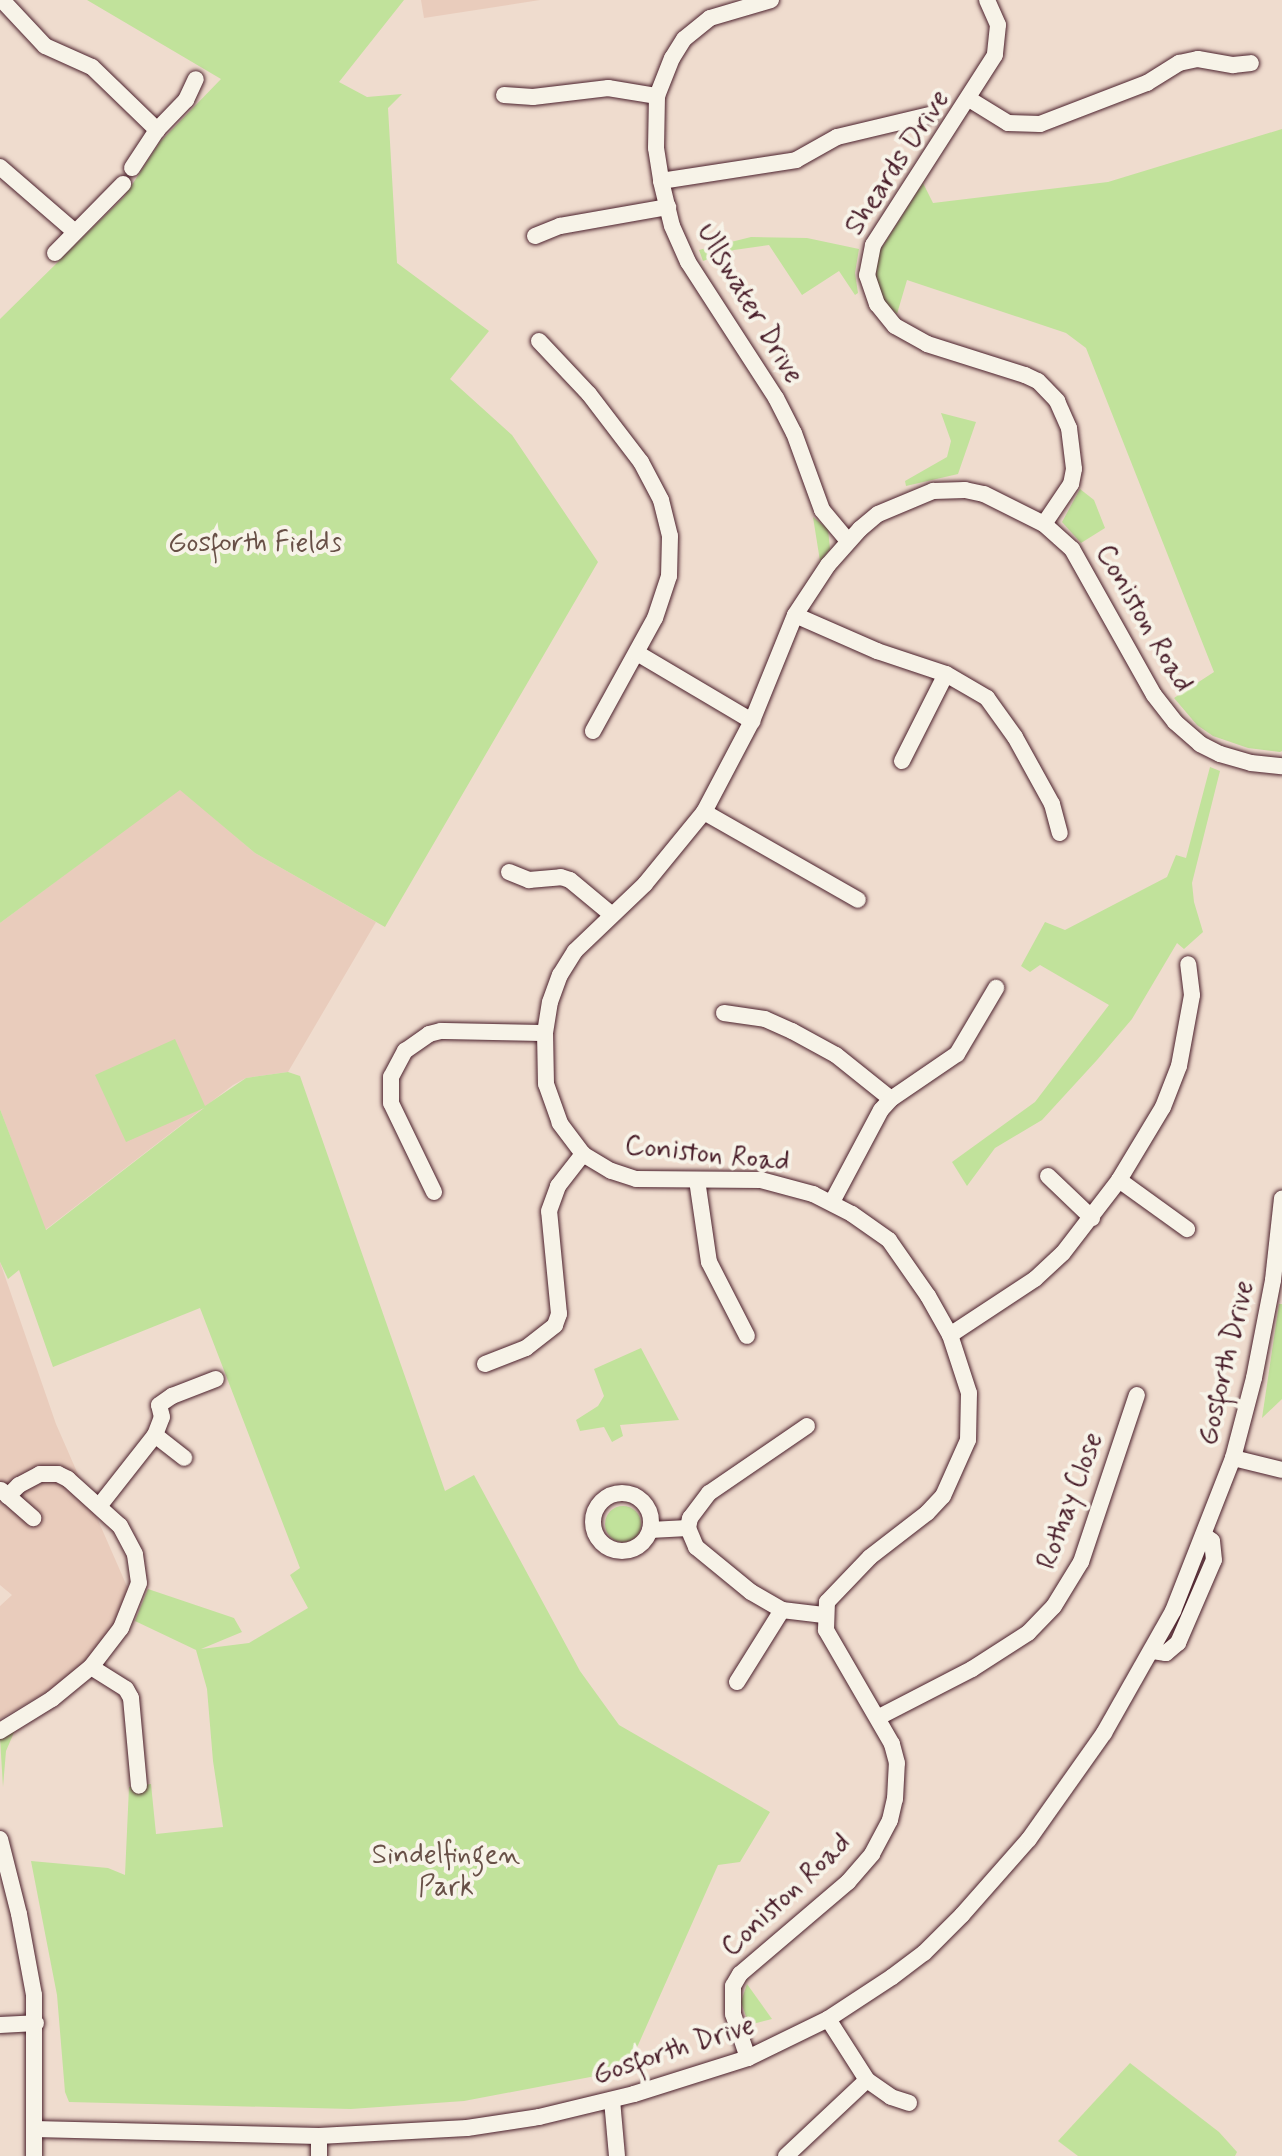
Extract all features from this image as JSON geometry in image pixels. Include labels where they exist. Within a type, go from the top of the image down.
[{"type":"street","points":[[2,0],[45,46],[92,67],[157,130]]},
{"type":"street","name":"Ullswater Drive","points":[[771,0],[728,11],[697,26],[672,58],[657,96],[656,148],[668,207],[688,262],[776,398],[798,445],[822,510],[848,541]]},
{"type":"street","name":"Sheards Drive","points":[[987,0],[999,38],[986,74],[873,245],[868,259],[869,288],[884,316],[908,334],[927,344],[1025,375],[1038,381],[1057,401],[1069,428],[1074,469],[1071,484],[1044,524]]},
{"type":"street","points":[[969,99],[1008,123],[1040,124],[1147,83],[1179,63],[1198,59],[1233,65],[1251,63]]},
{"type":"street","points":[[132,168],[157,130],[186,100],[196,79]]},
{"type":"street","points":[[504,95],[533,97],[608,88],[657,96]]},
{"type":"street","points":[[661,181],[796,160],[837,137],[929,115]]},
{"type":"street","points":[[0,167],[75,232]]},
{"type":"street","points":[[55,253],[123,184]]},
{"type":"street","points":[[535,236],[560,226],[668,207]]},
{"type":"street","points":[[539,341],[582,386],[641,462],[666,515],[672,556],[655,618],[593,731]]},
{"type":"street","name":"Coniston Road","points":[[748,2058],[733,2014],[733,1986],[740,1974],[848,1882],[872,1854],[890,1820],[897,1763],[879,1717],[826,1630],[824,1615],[827,1602],[838,1587],[943,1496],[962,1461],[971,1418],[969,1393],[950,1335],[889,1240],[832,1202],[761,1180],[636,1179],[611,1171],[583,1154],[560,1123],[546,1084],[545,1033],[550,1002],[560,975],[575,951],[645,884],[704,812],[752,721],[795,615],[848,541],[893,506],[933,491],[952,489],[984,494],[1044,524],[1078,559],[1147,685],[1175,722],[1200,744],[1220,754],[1251,763],[1282,766]]},
{"type":"street","points":[[795,615],[877,651],[946,674],[987,698],[1002,716],[1052,804],[1060,833]]},
{"type":"street","points":[[637,653],[752,721]]},
{"type":"street","points":[[902,761],[946,674]]},
{"type":"street","points":[[704,812],[858,900]]},
{"type":"street","points":[[509,872],[529,880],[561,877],[570,880],[611,914]]},
{"type":"street","points":[[950,1335],[1035,1279],[1092,1218],[1119,1180],[1163,1107],[1179,1066],[1192,995],[1188,964]]},
{"type":"street","points":[[832,1202],[872,1123],[891,1099],[957,1054],[996,988]]},
{"type":"street","points":[[724,1013],[765,1019],[792,1031],[845,1062],[891,1099]]},
{"type":"street","points":[[434,1192],[391,1103],[391,1077],[405,1051],[429,1034],[441,1031],[545,1033]]},
{"type":"street","points":[[485,1364],[526,1348],[555,1325],[559,1314],[549,1211],[558,1186],[583,1154]]},
{"type":"street","points":[[1048,1176],[1092,1218]]},
{"type":"street","points":[[697,1180],[709,1262],[747,1336]]},
{"type":"street","points":[[1119,1180],[1187,1229]]},
{"type":"street","name":"Gosforth Drive","points":[[34,2129],[319,2136],[467,2128],[539,2117],[612,2100],[748,2058],[828,2019],[924,1953],[996,1878],[1060,1798],[1153,1651],[1205,1536],[1233,1458],[1254,1378],[1270,1294],[1282,1198]]},
{"type":"street","points":[[100,1505],[155,1435],[162,1417],[159,1405],[216,1379]]},
{"type":"street","name":"Rothay Close","points":[[879,1717],[972,1669],[1028,1633],[1054,1606],[1081,1562],[1137,1395]]},
{"type":"street","points":[[807,1426],[709,1493],[690,1518],[688,1528],[696,1547],[714,1565],[782,1610],[824,1615]]},
{"type":"street","points":[[155,1435],[184,1458]]},
{"type":"street","points":[[1233,1458],[1282,1470]]},
{"type":"street","points":[[0,1731],[52,1699],[91,1667],[121,1628],[139,1583],[128,1538],[100,1505],[58,1474],[29,1478],[4,1493],[33,1518]]},
{"type":"street","points":[[650,1530],[688,1528]]},
{"type":"street","points":[[737,1682],[782,1610]]},
{"type":"street","points":[[91,1667],[126,1689],[131,1698],[139,1786]]},
{"type":"street","points":[[0,1839],[28,1957],[36,2023],[34,2156]]},
{"type":"street","points":[[828,2019],[867,2080],[891,2097],[909,2103]]},
{"type":"street","points":[[0,2025],[36,2023]]},
{"type":"street","points":[[786,2156],[867,2080]]},
{"type":"street","points":[[612,2100],[617,2156]]},
{"type":"street","points":[[319,2136],[319,2156]]},
{"type":"shaded area","points":[[421,0],[540,0],[424,18]]},
{"type":"shaded area","points":[[180,789],[255,853],[376,922],[288,1072],[246,1078],[233,1085],[45,1230],[0,1109],[0,923]]},
{"type":"shaded area","points":[[0,1262],[56,1424],[129,1591],[115,1627],[72,1677],[0,1719],[0,1606],[12,1595],[0,1585]]},
{"type":"green space","name":"Gosforth Fields","points":[[87,0],[404,0],[339,82],[367,97],[402,94],[388,108],[397,263],[489,331],[450,379],[512,435],[598,562],[385,927],[255,853],[180,790],[0,923],[0,319],[124,197],[160,142],[221,79]]},
{"type":"green space","points":[[1282,129],[1280,752],[1248,748],[1213,736],[1197,725],[1174,698],[1214,672],[1086,348],[1066,333],[907,280],[897,314],[880,298],[876,275],[879,252],[923,183],[933,203],[1108,182]]},
{"type":"green space","points":[[751,237],[807,238],[859,249],[855,273],[858,293],[855,295],[839,271],[802,295],[769,245],[734,250],[703,261],[699,250]]},
{"type":"green space","points":[[941,413],[976,422],[958,474],[906,486],[905,481],[947,457],[951,441]]},
{"type":"green space","points":[[1080,489],[1094,500],[1105,528],[1081,543],[1062,522]]},
{"type":"green space","points":[[813,517],[828,529],[830,549],[820,561]]},
{"type":"green space","points":[[1210,767],[1220,771],[1192,883],[1203,932],[1184,949],[1177,943],[1132,1019],[1097,1060],[1042,1120],[995,1148],[967,1186],[952,1162],[1035,1102],[1109,1005],[1040,965],[1030,972],[1021,966],[1045,922],[1065,930],[1167,877],[1176,855],[1186,858]]},
{"type":"green space","name":"Sindelfingen Park","points":[[175,1039],[205,1106],[246,1078],[288,1072],[300,1076],[445,1491],[474,1475],[580,1671],[619,1725],[770,1812],[740,1862],[718,1865],[627,2070],[464,2101],[351,2109],[69,2102],[65,2092],[57,1995],[31,1861],[108,1868],[125,1875],[129,1787],[151,1784],[156,1834],[223,1827],[207,1689],[196,1650],[135,1621],[148,1589],[234,1618],[242,1632],[201,1649],[249,1643],[308,1608],[290,1575],[300,1568],[200,1308],[53,1367],[19,1270],[8,1279],[0,1262],[0,1109],[46,1230],[204,1108],[126,1142],[95,1075]]},
{"type":"green space","points":[[1279,1304],[1282,1304],[1282,1399],[1262,1418]]},
{"type":"green space","points":[[641,1348],[679,1420],[620,1425],[623,1436],[612,1442],[604,1427],[580,1431],[576,1420],[598,1406],[604,1396],[594,1369]]},
{"type":"green space","points":[[623,1506],[636,1511],[641,1524],[636,1537],[623,1542],[610,1537],[605,1524],[610,1511]]},
{"type":"green space","points":[[15,1730],[6,1751],[3,1787],[0,1738]]},
{"type":"green space","points":[[747,1984],[772,2019],[749,2025],[741,2002]]},
{"type":"green space","points":[[1130,2063],[1219,2132],[1237,2152],[1235,2156],[1078,2156],[1058,2141]]}]
